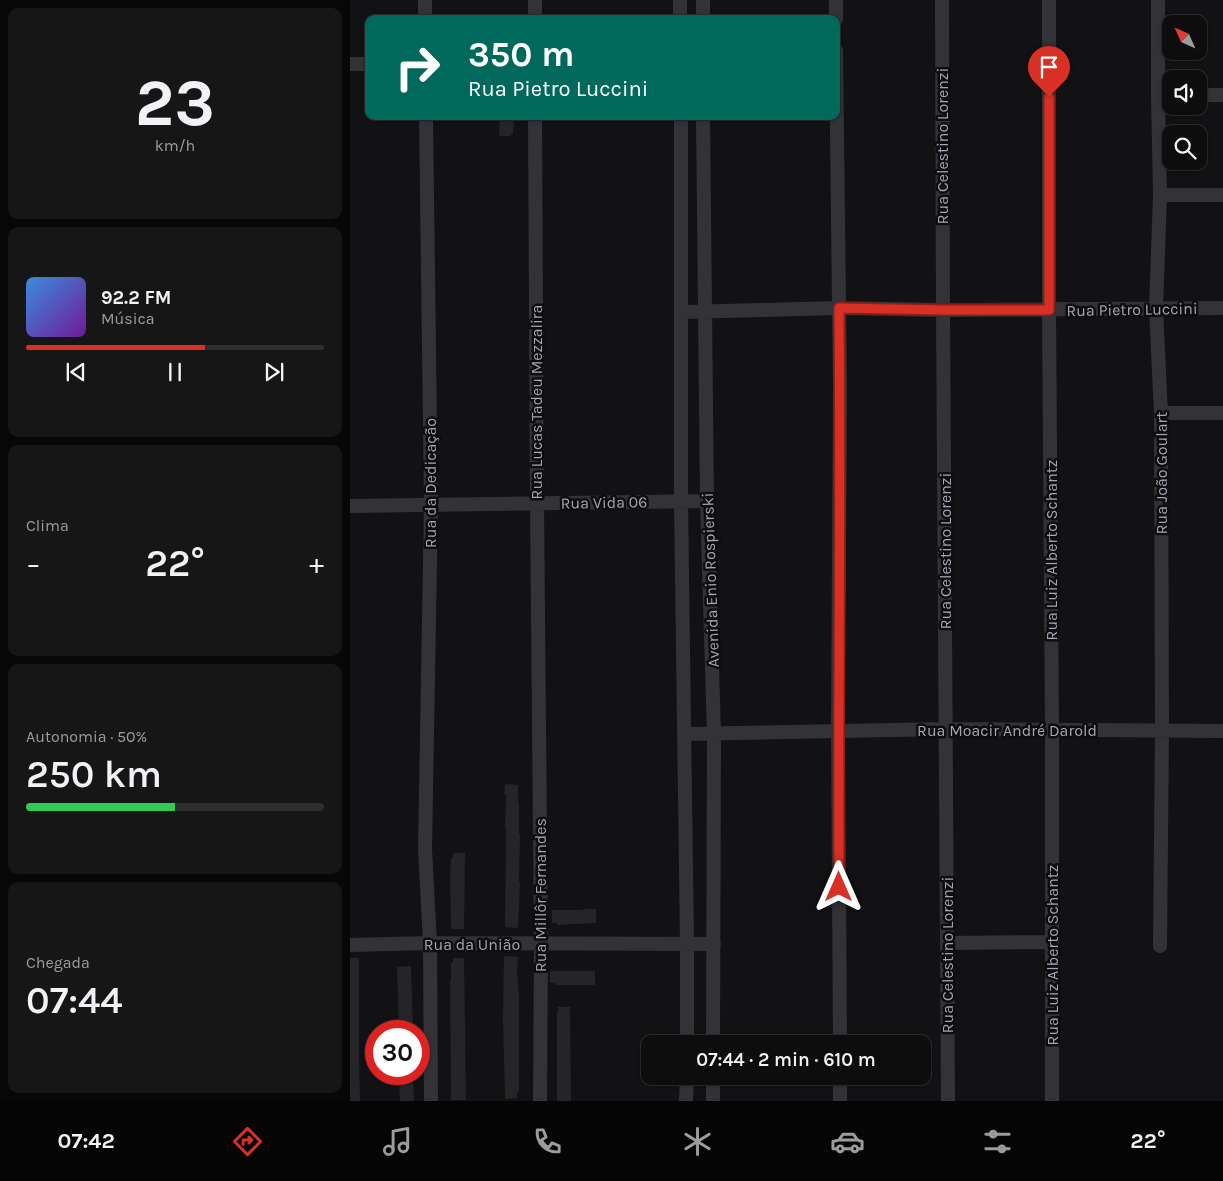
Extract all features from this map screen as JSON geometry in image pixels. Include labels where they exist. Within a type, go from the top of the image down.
[{"type":"street","points":[[425,0],[425,15]]},
{"type":"street","points":[[535,0],[535,15]]},
{"type":"street","points":[[680,0],[680,15]]},
{"type":"street","points":[[703,0],[703,15]]},
{"type":"street","points":[[836,0],[836,15]]},
{"type":"street","name":"Rua Celestino Lorenzi","points":[[942,0],[948,1101]]},
{"type":"street","name":"Rua Luiz Alberto Schantz","points":[[1049,0],[1052,1099]]},
{"type":"street","name":"Rua João Goulart","points":[[1158,0],[1162,70]]},
{"type":"street","points":[[350,64],[365,64]]},
{"type":"street","points":[[1207,95],[1223,95]]},
{"type":"street","name":"Rua João Goulart","points":[[1160,946],[1162,731],[1161,414],[1156,308],[1163,115]]},
{"type":"street","name":"Rua da Dedicação","points":[[426,120],[431,505],[425,849],[430,943],[430,1101]]},
{"type":"street","name":"Rua Lucas Tadeu Mezzalira","points":[[535,120],[538,688]]},
{"type":"street","name":"Avenida Enio Rospierski","points":[[681,120],[681,501],[687,1035]]},
{"type":"street","name":"Avenida Enio Rospierski","points":[[703,120],[707,501],[714,734],[713,1035]]},
{"type":"street","points":[[837,120],[840,386],[838,730],[840,1035]]},
{"type":"street","points":[[1160,195],[1223,195]]},
{"type":"street","name":"Rua Pietro Luccini","points":[[681,312],[839,308],[943,310],[1223,308]]},
{"type":"street","points":[[1161,414],[1223,413]]},
{"type":"street","name":"Rua Vida 06","points":[[350,506],[707,501]]},
{"type":"street","name":"Rua Millôr Fernandes","points":[[538,688],[540,1101]]},
{"type":"street","name":"Rua Moacir André Darold","points":[[684,734],[946,729],[1223,731]]},
{"type":"street","points":[[947,943],[1052,942]]},
{"type":"street","name":"Rua da União","points":[[350,945],[430,943],[714,944]]},
{"type":"street","points":[[686,1085],[686,1101]]},
{"type":"street","points":[[713,1085],[713,1101]]},
{"type":"street","points":[[840,1085],[840,1101]]},
{"type":"building","points":[[500,120],[514,120],[513,134],[511,136],[499,136]]},
{"type":"building","points":[[505,784],[518,785],[520,882],[518,928],[505,927]]},
{"type":"building","points":[[453,853],[465,853],[464,929],[451,929],[450,875]]},
{"type":"building","points":[[596,909],[596,923],[557,925],[557,923],[552,923],[552,910]]},
{"type":"building","points":[[504,956],[518,957],[519,995],[519,1092],[517,1093],[517,1098],[505,1099],[503,1017]]},
{"type":"building","points":[[350,958],[359,958],[360,1101],[350,1101]]},
{"type":"building","points":[[453,958],[464,958],[466,1100],[451,1100],[450,980]]},
{"type":"building","points":[[411,966],[413,1020],[399,1020],[397,967]]},
{"type":"building","points":[[550,971],[595,971],[595,985],[555,985],[555,983],[550,983]]},
{"type":"building","points":[[558,1007],[570,1007],[571,1101],[557,1101]]},
{"type":"building","points":[[399,1085],[413,1085],[414,1101],[400,1101]]},
{"type":"route","points":[[839,887],[839,308],[1049,310],[1049,97]]}]
